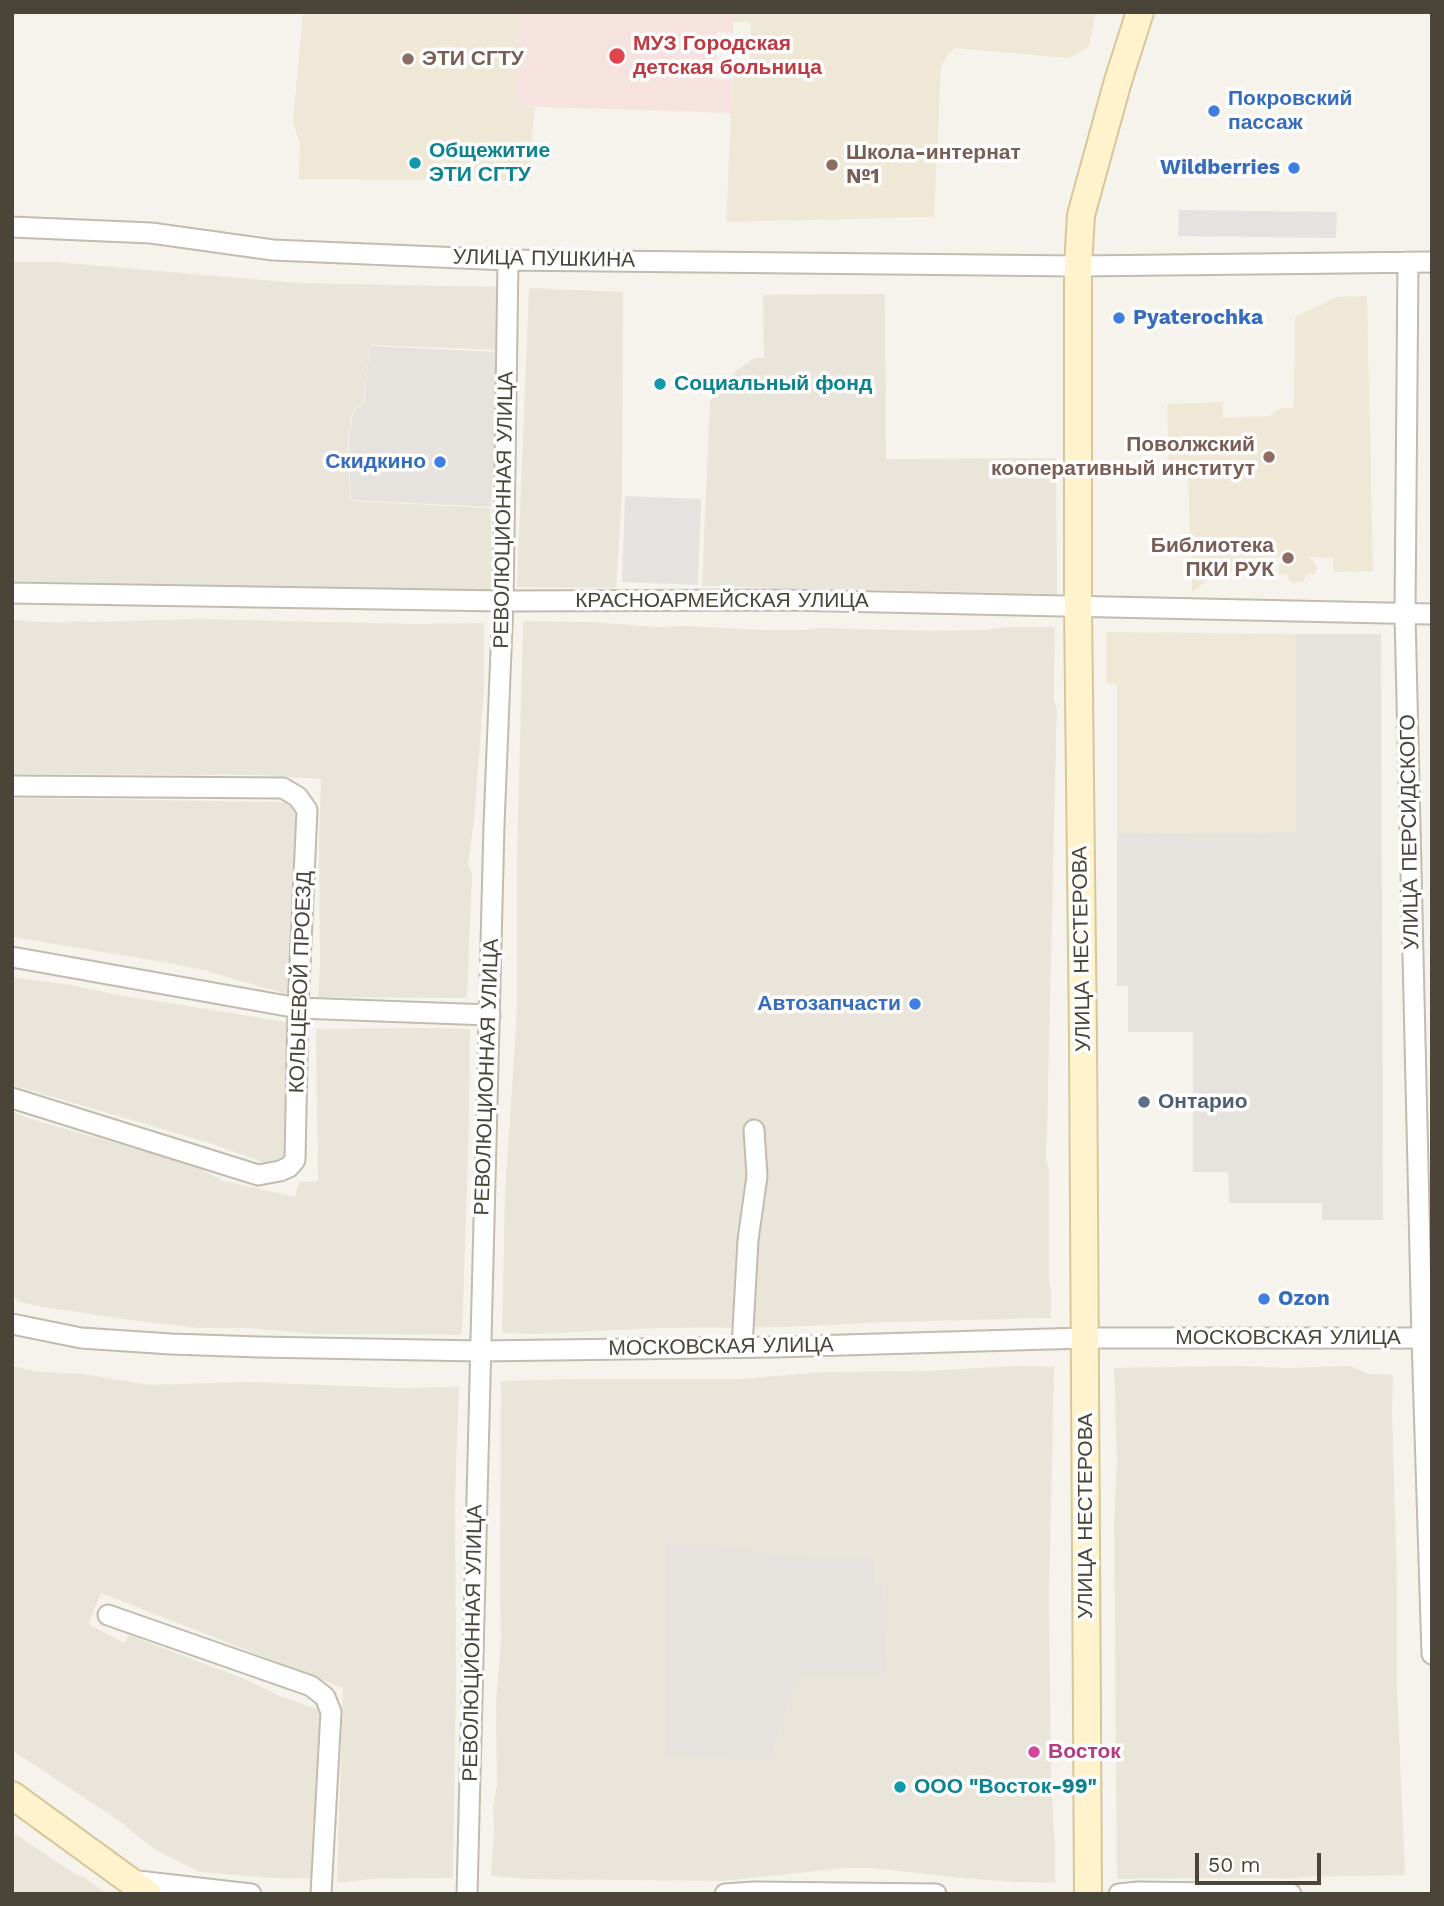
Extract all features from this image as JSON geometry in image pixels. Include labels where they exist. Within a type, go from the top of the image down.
[{"type":"main road","name":"УЛИЦА НЕСТЕРОВА","points":[[1088,1894],[1078,266],[1081,215],[1140,12]]},
{"type":"main road","points":[[12,1795],[138,1887]]},
{"type":"street","name":"УЛИЦА ПУШКИНА","points":[[12,226],[151,233],[273,250],[508,260],[1078,266],[1408,262]]},
{"type":"street","name":"РЕВОЛЮЦИОННАЯ УЛИЦА","points":[[467,1894],[494,825],[503,601],[508,260]]},
{"type":"street","points":[[1408,262],[1432,262]]},
{"type":"street","name":"УЛИЦА ПЕРСИДСКОГО","points":[[1408,262],[1405,614],[1427,1338],[1432,1654]]},
{"type":"street","name":"КРАСНОАРМЕЙСКАЯ УЛИЦА","points":[[12,593],[503,601],[787,600],[1432,614]]},
{"type":"street","name":"КОЛЬЦЕВОЙ ПРОЕЗД","points":[[12,786],[284,788],[299,796],[307,810],[298,1008],[295,1160],[289,1167],[258,1175],[12,1098]]},
{"type":"street","points":[[12,957],[298,1008],[490,1015]]},
{"type":"street","points":[[742,1348],[748,1240],[757,1177],[754,1130]]},
{"type":"street","name":"МОСКОВСКАЯ УЛИЦА","points":[[12,1324],[81,1338],[171,1344],[480,1351],[742,1348],[1084,1338],[1427,1338]]},
{"type":"street","points":[[108,1615],[311,1686],[325,1697],[331,1712],[321,1894]]},
{"type":"street","points":[[138,1887],[251,1894]]},
{"type":"street","points":[[725,1894],[936,1894]]},
{"type":"street","points":[[1119,1894],[1291,1894]]},
{"type":"shaded area","name":"ЭТИ СГТУ","points":[[303,12],[519,12],[516,106],[535,107],[531,180],[299,179],[300,145],[293,121]]},
{"type":"shaded area","name":"МУЗ Городская детская больница","points":[[519,12],[734,12],[733,33],[717,32],[715,79],[732,80],[731,113],[516,106]]},
{"type":"shaded area","name":"Школа-интернат №1","points":[[734,12],[1096,12],[1089,47],[1069,58],[954,48],[948,55],[941,66],[934,217],[726,222],[733,70],[749,70],[751,23],[733,21]]},
{"type":"shaded area","points":[[1179,210],[1337,212],[1336,238],[1178,236]]},
{"type":"shaded area","points":[[12,262],[55,262],[297,283],[499,287],[499,350],[370,345],[363,403],[352,412],[348,442],[350,501],[490,508],[494,591],[12,581]]},
{"type":"shaded area","points":[[529,288],[623,292],[622,495],[616,588],[517,587]]},
{"type":"shaded area","points":[[885,294],[886,459],[1056,458],[1057,594],[702,586],[710,401],[737,370],[756,357],[764,358],[763,295]]},
{"type":"shaded area","name":"Поволжский кооперативный институт","points":[[1367,296],[1373,571],[1334,572],[1333,558],[1308,557],[1317,568],[1315,574],[1307,574],[1303,582],[1291,583],[1287,574],[1279,574],[1279,566],[1286,557],[1244,558],[1243,571],[1218,571],[1192,593],[1188,472],[1169,472],[1167,404],[1223,402],[1223,418],[1269,416],[1281,408],[1294,408],[1295,317],[1337,297]]},
{"type":"shaded area","points":[[370,346],[499,352],[491,507],[351,500],[349,442],[353,412],[364,403]]},
{"type":"shaded area","points":[[625,496],[701,499],[698,585],[622,582]]},
{"type":"shaded area","points":[[199,619],[484,623],[484,690],[468,864],[472,875],[467,998],[318,997],[321,779],[258,775],[12,774],[12,620],[61,623]]},
{"type":"shaded area","points":[[523,621],[762,630],[821,628],[933,631],[1055,627],[1054,701],[1057,708],[1046,1160],[1049,1169],[1051,1318],[502,1333],[505,1194],[517,1010],[517,858]]},
{"type":"shaded area","points":[[1106,632],[1296,634],[1296,832],[1117,833],[1117,684],[1106,683]]},
{"type":"shaded area","points":[[1296,634],[1381,634],[1383,1220],[1322,1220],[1322,1203],[1229,1203],[1228,1172],[1193,1172],[1193,1032],[1128,1032],[1128,986],[1117,986],[1117,833],[1296,832]]},
{"type":"shaded area","points":[[12,798],[289,802],[296,809],[293,996],[169,963],[12,937]]},
{"type":"shaded area","points":[[12,977],[293,1023],[291,1163],[278,1168],[210,1143],[12,1085]]},
{"type":"shaded area","points":[[316,1029],[470,1029],[462,1335],[316,1334],[248,1328],[197,1328],[44,1307],[20,1302],[12,1295],[12,1111],[30,1119],[179,1161],[224,1181],[295,1197],[299,1182],[318,1181]]},
{"type":"shaded area","points":[[12,1366],[149,1385],[247,1382],[401,1388],[459,1387],[455,1497],[453,1878],[372,1879],[337,1883],[343,1688],[101,1593],[88,1624],[124,1643],[129,1635],[322,1711],[315,1878],[287,1879],[199,1872],[157,1851],[118,1820],[12,1750]]},
{"type":"shaded area","points":[[1016,1366],[1054,1367],[1049,1595],[1055,1883],[961,1878],[873,1868],[845,1868],[722,1881],[529,1879],[491,1876],[493,1806],[497,1785],[496,1701],[501,1642],[501,1381],[741,1379],[823,1372],[927,1371]]},
{"type":"shaded area","points":[[1350,1366],[1368,1374],[1393,1375],[1397,1686],[1405,1875],[1294,1879],[1117,1879],[1114,1523],[1117,1461],[1114,1368]]},
{"type":"shaded area","points":[[665,1542],[708,1544],[805,1558],[874,1558],[874,1584],[882,1584],[887,1674],[799,1677],[792,1690],[769,1761],[665,1755]]},
{"type":"shaded area","points":[[12,1832],[75,1874],[84,1877],[107,1894],[12,1894]]},
{"type":"place","name":"МУЗ Городская детская больница","points":[[617,56]]},
{"type":"place","name":"ЭТИ СГТУ","points":[[408,59]]},
{"type":"place","name":"Покровский пассаж","points":[[1214,111]]},
{"type":"place","name":"Общежитие ЭТИ СГТУ","points":[[415,163]]},
{"type":"place","name":"Школа-интернат №1","points":[[832,165]]},
{"type":"place","name":"Wildberries","points":[[1294,168]]},
{"type":"place","name":"Pyaterochka","points":[[1119,318]]},
{"type":"place","name":"Социальный фонд","points":[[660,384]]},
{"type":"place","name":"Поволжский кооперативный институт","points":[[1269,457]]},
{"type":"place","name":"Скидкино","points":[[440,462]]},
{"type":"place","name":"Библиотека ПКИ РУК","points":[[1288,558]]},
{"type":"place","name":"Автозапчасти","points":[[915,1004]]},
{"type":"place","name":"Онтарио","points":[[1144,1102]]},
{"type":"place","name":"Ozon","points":[[1264,1299]]},
{"type":"place","name":"Восток","points":[[1034,1752]]},
{"type":"place","name":"ООО \"Восток-99\"","points":[[900,1787]]}]
